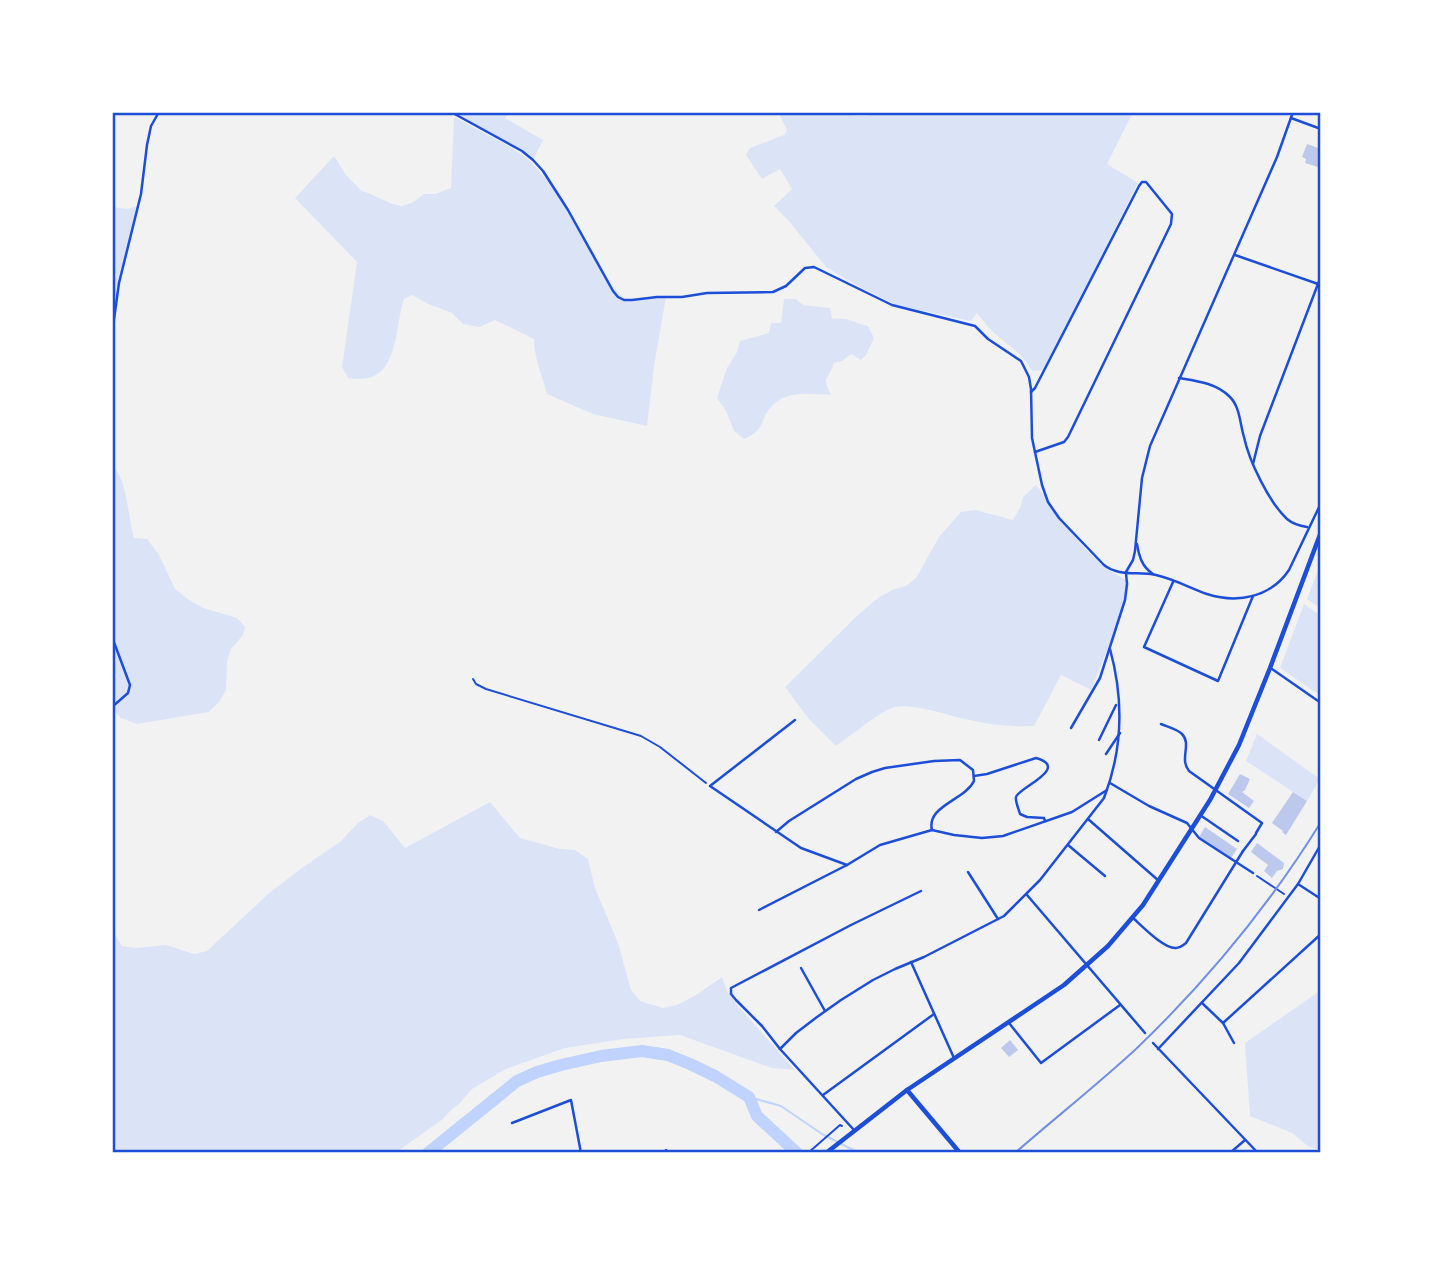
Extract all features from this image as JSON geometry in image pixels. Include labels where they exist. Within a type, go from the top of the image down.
[{"type":"main road","points":[[826,1153],[907,1090],[1042,1001],[1088,965],[1133,918],[1215,792],[1239,745],[1321,532]]},
{"type":"main road","points":[[907,1090],[960,1153]]},
{"type":"street","points":[[112,334],[119,283],[141,194],[151,126],[159,112]]},
{"type":"street","points":[[451,112],[522,151],[533,160],[568,210],[613,292],[624,300],[707,293],[773,292],[786,286],[805,268],[814,267],[892,305],[975,326],[988,339],[1021,361],[1029,377],[1032,439],[1042,485],[1053,510],[1104,565],[1113,571],[1155,575],[1217,597],[1259,595],[1283,579],[1321,504]]},
{"type":"street","points":[[1071,728],[1100,678],[1125,600],[1126,573],[1133,560],[1137,541],[1139,499],[1146,459],[1277,157],[1293,112]]},
{"type":"street","points":[[1291,118],[1321,129]]},
{"type":"street","points":[[1031,393],[1139,186],[1146,182],[1172,215],[1171,223],[1068,437],[1064,442],[1034,453]]},
{"type":"street","points":[[1235,255],[1320,284]]},
{"type":"street","points":[[1253,464],[1260,436],[1321,276]]},
{"type":"street","points":[[1179,378],[1216,387],[1232,399],[1247,451],[1269,493],[1287,519],[1309,528]]},
{"type":"street","points":[[1137,541],[1141,560],[1155,575]]},
{"type":"street","points":[[1174,581],[1144,647],[1218,681],[1253,596]]},
{"type":"street","points":[[112,636],[130,685],[128,693],[112,708]]},
{"type":"street","points":[[780,1049],[825,1011],[873,980],[1004,916],[1027,895],[1104,798],[1110,783],[1120,733],[1116,670],[1110,649]]},
{"type":"street","points":[[1270,668],[1321,703]]},
{"type":"street","points":[[1098,740],[1118,702]]},
{"type":"street","points":[[795,720],[710,786],[801,848],[846,865]]},
{"type":"street","points":[[1133,918],[1166,946],[1174,948],[1186,943],[1262,823],[1189,771],[1184,766],[1184,737],[1161,724]]},
{"type":"street","points":[[1106,754],[1120,733]]},
{"type":"street","points":[[974,776],[1036,758],[1044,760],[1047,764],[1043,776],[1018,792],[1016,797],[1020,814],[1044,818],[1045,821]]},
{"type":"street","points":[[776,832],[856,779],[872,772],[934,761],[960,760],[974,770],[972,785],[934,815],[930,823],[932,830]]},
{"type":"street","points":[[1110,783],[1149,806],[1183,821],[1199,838],[1253,873]]},
{"type":"street","points":[[759,910],[880,845],[932,830],[982,838],[1003,836],[1072,811],[1107,790]]},
{"type":"street","points":[[1200,816],[1246,847]]},
{"type":"street","points":[[1088,819],[1158,881]]},
{"type":"street","points":[[1158,1049],[1239,963],[1298,884],[1321,844]]},
{"type":"street","points":[[1068,845],[1105,876]]},
{"type":"street","points":[[968,872],[998,919]]},
{"type":"street","points":[[1298,884],[1321,899]]},
{"type":"street","points":[[855,1130],[731,995],[731,988],[920,891]]},
{"type":"street","points":[[1027,895],[1145,1034]]},
{"type":"street","points":[[1223,1023],[1321,934]]},
{"type":"street","points":[[911,962],[954,1058]]},
{"type":"street","points":[[801,968],[825,1011]]},
{"type":"street","points":[[1202,1003],[1223,1023],[1234,1043]]},
{"type":"street","points":[[1009,1023],[1041,1063],[1120,1004]]},
{"type":"street","points":[[823,1095],[934,1014]]},
{"type":"street","points":[[1153,1043],[1258,1153]]},
{"type":"street","points":[[512,1123],[570,1100],[581,1153]]},
{"type":"street","points":[[1230,1153],[1245,1140]]},
{"type":"path","points":[[473,679],[476,684],[486,689],[641,736],[660,747],[710,786]]},
{"type":"path","points":[[1253,873],[1288,897]]},
{"type":"path","points":[[808,1153],[840,1125]]},
{"type":"shaded area","points":[[451,112],[509,112],[505,118],[543,140],[533,160],[522,151]]},
{"type":"shaded area","points":[[778,112],[844,112],[867,116],[869,112],[1133,112],[1107,164],[1138,183],[1044,370],[1032,371],[1022,356],[977,313],[971,321],[896,305],[826,267],[774,206],[792,189],[780,169],[762,179],[746,155],[750,148],[784,135],[787,130]]},
{"type":"shaded area","points":[[454,117],[527,158],[550,183],[621,296],[630,301],[666,297],[647,426],[593,414],[547,394],[534,339],[495,320],[479,327],[463,324],[452,313],[412,295],[404,299],[395,341],[386,366],[365,379],[348,378],[342,367],[357,262],[295,198],[334,156],[346,175],[361,190],[390,203],[401,206],[412,203],[424,194],[435,194],[451,188]]},
{"type":"shaded area","points":[[138,206],[125,254],[112,326],[112,207],[127,209]]},
{"type":"shaded area","points":[[784,299],[796,299],[803,305],[830,308],[832,319],[868,326],[874,338],[861,360],[851,354],[834,363],[826,381],[831,395],[800,394],[785,397],[772,406],[756,432],[744,439],[734,431],[717,398],[740,341],[769,333],[771,323],[781,323]]},
{"type":"shaded area","points":[[112,466],[124,488],[134,538],[147,539],[159,555],[175,589],[203,608],[237,618],[245,627],[243,635],[231,649],[227,662],[226,690],[209,712],[137,724],[121,718],[113,710]]},
{"type":"shaded area","points":[[1036,485],[1087,551],[1112,572],[1130,582],[1117,625],[1091,690],[1061,675],[1034,726],[993,724],[921,708],[895,707],[874,718],[836,746],[809,719],[785,687],[878,598],[906,586],[916,578],[939,537],[961,512],[975,510],[1013,520],[1023,497]]},
{"type":"shaded area","points":[[1320,565],[1321,591],[1317,600],[1321,601],[1321,609],[1307,599]]},
{"type":"shaded area","points":[[1304,604],[1321,616],[1321,696],[1280,668]]},
{"type":"shaded area","points":[[1257,734],[1320,779],[1307,801],[1246,761]]},
{"type":"shaded area","points":[[490,802],[520,838],[560,849],[575,850],[588,859],[595,888],[618,943],[631,990],[640,1001],[663,1008],[677,1005],[722,977],[727,991],[738,1006],[795,1070],[772,1068],[680,1035],[623,1039],[565,1048],[506,1069],[472,1089],[443,1119],[395,1153],[112,1153],[112,923],[114,933],[122,946],[136,948],[166,945],[194,954],[207,951],[267,895],[341,841],[370,815],[383,821],[405,848]]},
{"type":"shaded area","points":[[1321,990],[1321,1149],[1309,1147],[1292,1133],[1250,1116],[1245,1043]]},
{"type":"building","points":[[1307,144],[1321,149],[1321,168],[1305,163],[1306,159],[1302,157]]},
{"type":"building","points":[[1240,774],[1250,779],[1242,792],[1254,801],[1249,808],[1228,794]]},
{"type":"building","points":[[1293,792],[1307,801],[1286,835],[1272,823]]},
{"type":"building","points":[[1205,827],[1237,849],[1231,858],[1199,837]]},
{"type":"building","points":[[1257,843],[1284,863],[1283,869],[1277,871],[1272,878],[1264,871],[1268,865],[1251,852]]},
{"type":"building","points":[[1010,1040],[1018,1050],[1009,1057],[1001,1048]]},
{"type":"waterway","points":[[428,1153],[517,1081],[561,1065],[642,1051],[668,1055],[690,1064],[749,1097],[757,1116],[797,1153]]},
{"type":"waterway","points":[[749,1097],[781,1106],[822,1134],[859,1153]]},
{"type":"railway","points":[[1015,1153],[1136,1049],[1188,997],[1236,942],[1321,822]]}]
